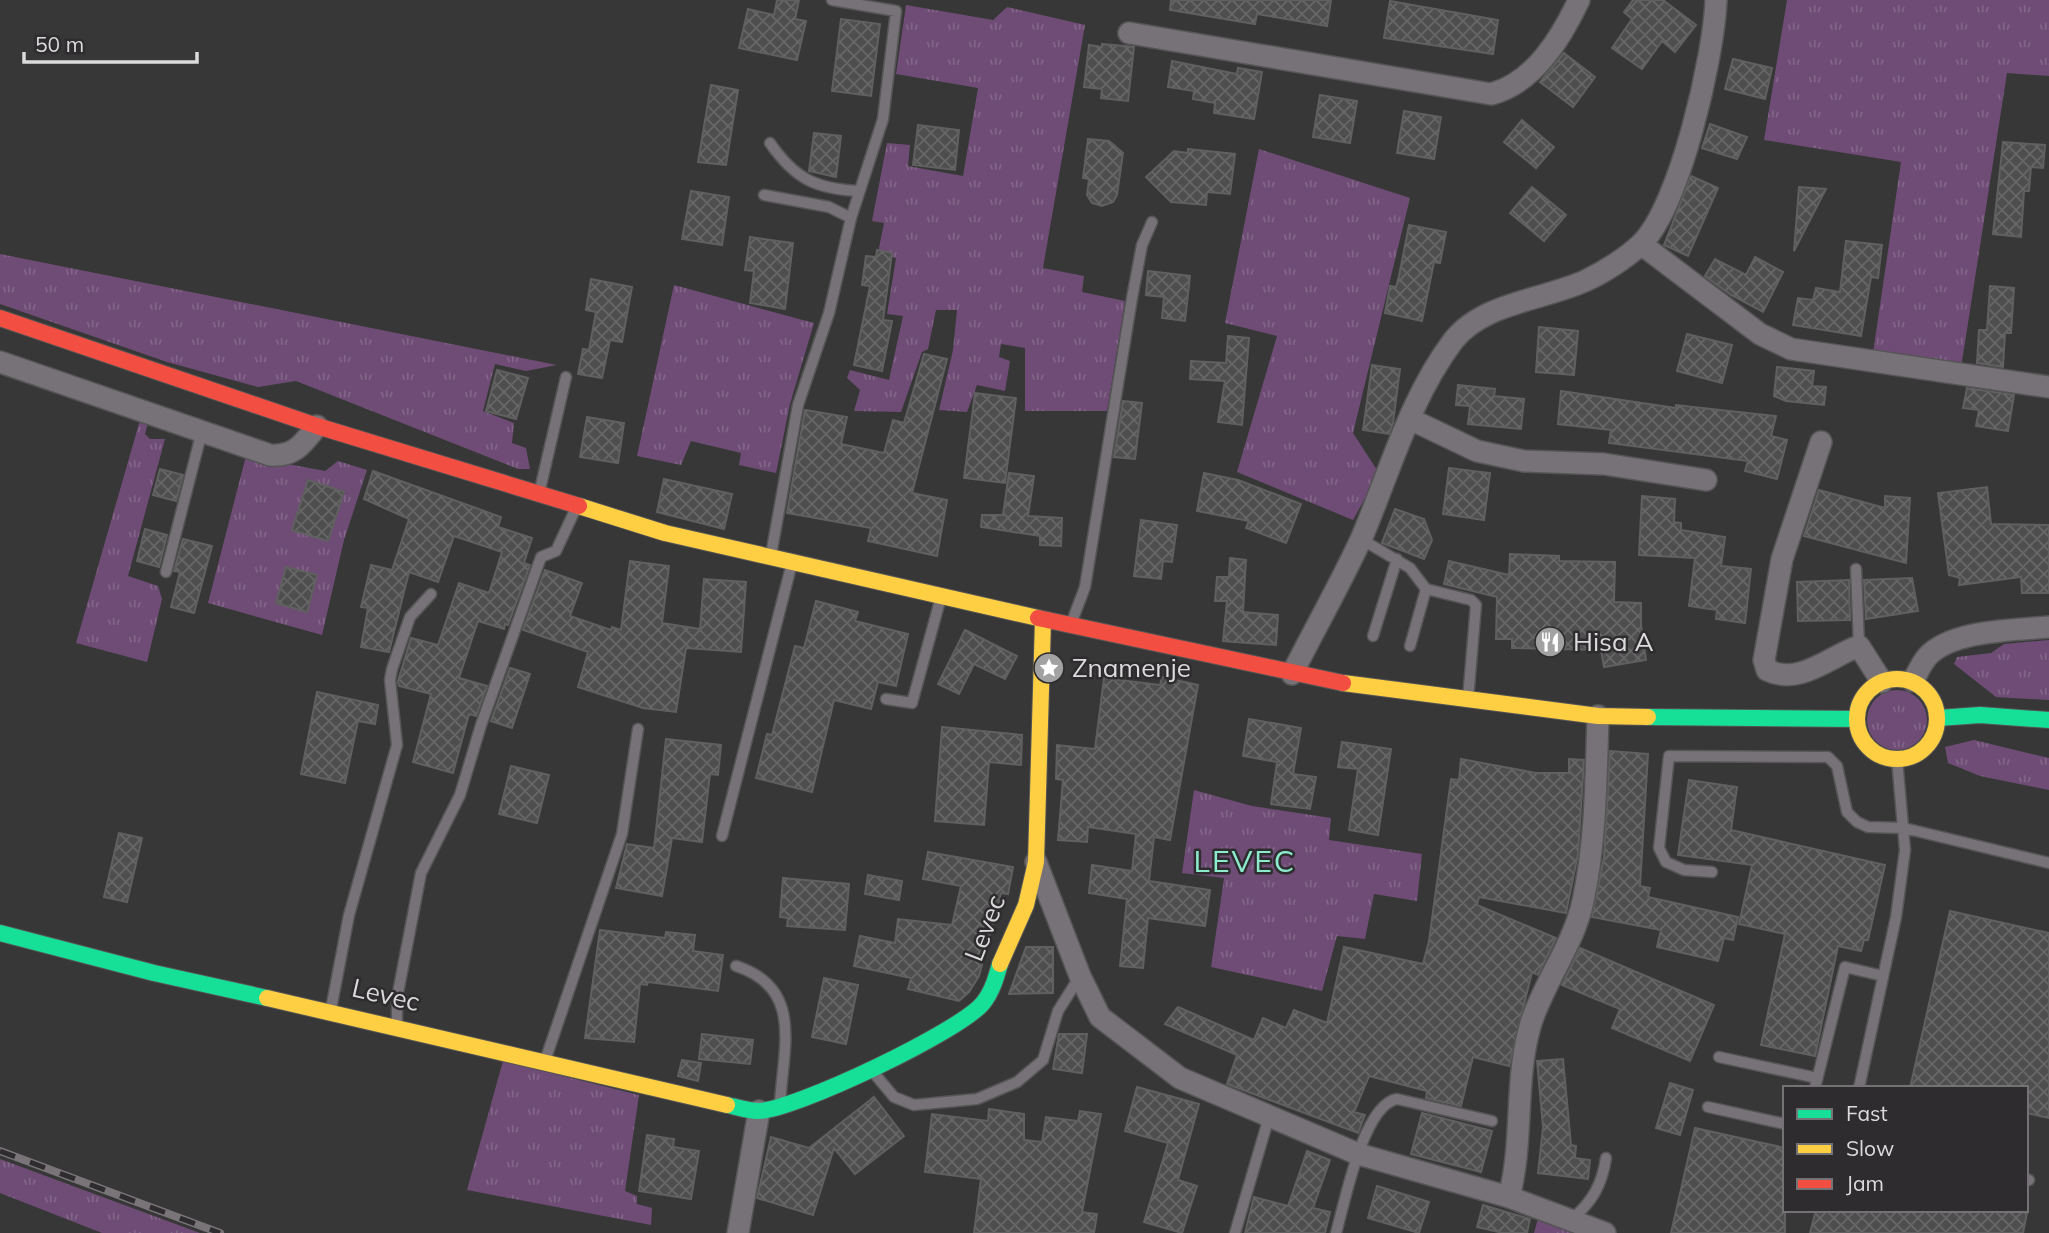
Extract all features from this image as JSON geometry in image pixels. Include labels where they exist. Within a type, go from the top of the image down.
[{"type":"main road","points":[[0,318],[317,426],[539,497],[665,533],[940,597],[1292,674],[1468,702],[1598,716],[1857,719]]},
{"type":"main road","name":"Levec","points":[[0,933],[154,973],[397,1026],[544,1064],[769,1109],[871,1070],[954,1027],[983,1004],[995,983],[1002,957],[1026,905],[1036,862],[1043,620]]},
{"type":"main road","points":[[1897,679],[1913,681],[1926,690],[1935,703],[1938,718],[1935,734],[1926,747],[1913,755],[1898,758],[1882,755],[1869,747],[1860,734],[1857,719],[1860,703],[1869,690],[1882,682],[1897,679]]},
{"type":"main road","points":[[1938,718],[1980,715],[2049,720]]},
{"type":"street","points":[[1129,33],[1491,94],[1506,90],[1529,74],[1564,32],[1579,0]]},
{"type":"street","points":[[1292,674],[1361,539],[1428,376],[1456,337],[1478,318],[1588,280],[1641,244],[1662,211],[1692,134],[1713,42],[1714,2]]},
{"type":"street","points":[[1641,244],[1750,327],[1791,349],[2049,387]]},
{"type":"street","points":[[0,362],[255,451],[285,456],[301,447],[317,426]]},
{"type":"street","points":[[1410,419],[1477,451],[1524,461],[1604,464],[1706,480]]},
{"type":"street","points":[[1821,442],[1782,559],[1764,660],[1766,670],[1778,676],[1791,676],[1859,646],[1882,682]]},
{"type":"street","points":[[1913,681],[1926,657],[1946,643],[1993,632],[2049,627]]},
{"type":"street","points":[[1509,1197],[1515,1173],[1522,1078],[1531,1024],[1583,903],[1595,793],[1598,716]]},
{"type":"street","points":[[1036,862],[1080,976],[1100,1017],[1180,1078],[1358,1154],[1509,1197],[1605,1233]]},
{"type":"street","points":[[738,1233],[769,1109]]},
{"type":"lane","points":[[771,558],[792,430],[829,313],[851,218],[883,119],[897,11],[832,0]]},
{"type":"lane","points":[[770,143],[799,177],[831,190],[859,191]]},
{"type":"lane","points":[[764,195],[829,207],[851,218]]},
{"type":"lane","points":[[1070,626],[1085,587],[1137,271],[1142,245],[1152,222]]},
{"type":"lane","points":[[539,497],[566,377]]},
{"type":"lane","points":[[166,572],[202,431]]},
{"type":"lane","points":[[397,1026],[397,998],[421,873],[460,795],[481,725],[541,558],[556,551],[576,508]]},
{"type":"lane","points":[[1361,539],[1410,568],[1426,589],[1471,600],[1476,605],[1468,702]]},
{"type":"lane","points":[[1373,636],[1397,559]]},
{"type":"lane","points":[[722,836],[792,563]]},
{"type":"lane","points":[[1856,569],[1859,646]]},
{"type":"lane","points":[[1410,646],[1426,589]]},
{"type":"lane","points":[[331,1012],[349,915],[397,745],[390,680],[392,669],[410,617],[431,594]]},
{"type":"lane","points":[[886,699],[912,703],[940,597]]},
{"type":"lane","points":[[2017,717],[2049,734]]},
{"type":"lane","points":[[544,1064],[622,834],[638,729]]},
{"type":"lane","points":[[1712,872],[1684,870],[1666,862],[1659,848],[1669,756],[1828,757],[1837,766],[1847,812],[1857,822],[1868,827],[1904,828],[2049,863]]},
{"type":"lane","points":[[1858,1086],[1896,916],[1905,850],[1904,828],[1900,817],[1898,758]]},
{"type":"lane","points":[[736,967],[756,973],[772,986],[781,999],[785,1014],[769,1109]]},
{"type":"lane","points":[[1719,1057],[1816,1083],[1845,967],[1883,976]]},
{"type":"lane","points":[[871,1070],[894,1097],[914,1105],[977,1100],[1017,1082],[1043,1059],[1058,1012],[1080,976]]},
{"type":"lane","points":[[1336,1233],[1358,1154],[1376,1113],[1387,1101],[1397,1100],[1492,1121]]},
{"type":"lane","points":[[1708,1107],[1783,1124]]},
{"type":"lane","points":[[1236,1233],[1269,1117]]},
{"type":"lane","points":[[1572,1219],[1585,1208],[1599,1188],[1606,1158]]},
{"type":"green space","points":[[1787,0],[2049,0],[2049,76],[2007,73],[1961,368],[1873,353],[1901,162],[1764,140]]},
{"type":"green space","points":[[906,5],[993,20],[1007,7],[1085,25],[1043,268],[1084,276],[1082,292],[1125,301],[1107,411],[1025,411],[1025,348],[1001,344],[999,357],[1010,361],[1005,391],[977,385],[967,412],[939,410],[953,350],[957,310],[936,310],[928,349],[922,352],[901,412],[854,411],[860,390],[847,378],[850,370],[889,380],[903,316],[887,314],[896,258],[878,253],[884,223],[872,221],[887,143],[910,145],[908,166],[963,176],[978,88],[896,74]]},
{"type":"green space","points":[[1259,149],[1410,198],[1353,433],[1379,473],[1353,520],[1237,472],[1277,336],[1225,323]]},
{"type":"green space","points":[[0,254],[557,365],[526,371],[495,364],[483,411],[514,423],[512,443],[526,448],[530,469],[518,469],[296,381],[258,387],[167,362],[0,304]]},
{"type":"green space","points":[[674,285],[814,323],[790,404],[776,473],[739,465],[741,453],[691,441],[681,465],[637,456]]},
{"type":"green space","points":[[140,420],[148,422],[145,434],[150,439],[165,439],[128,576],[158,586],[162,599],[147,662],[76,643]]},
{"type":"green space","points":[[246,456],[325,471],[338,461],[367,470],[344,540],[322,635],[208,603]]},
{"type":"green space","points":[[2049,640],[2049,700],[1996,697],[1954,664],[1957,657],[1991,653],[2004,644]]},
{"type":"green space","points":[[1897,690],[1918,699],[1927,720],[1918,741],[1897,750],[1876,741],[1867,720],[1876,699]]},
{"type":"green space","points":[[1974,740],[2049,758],[2049,790],[1980,776],[1948,763],[1945,747]]},
{"type":"green space","points":[[1194,790],[1252,806],[1331,818],[1329,840],[1422,854],[1417,901],[1374,894],[1365,939],[1337,936],[1322,991],[1211,967],[1224,878],[1182,873]]},
{"type":"green space","points":[[503,1061],[639,1095],[625,1191],[637,1196],[637,1204],[652,1208],[651,1225],[467,1190]]},
{"type":"green space","points":[[0,1159],[200,1233],[102,1233],[0,1193]]},
{"type":"green space","points":[[1539,1215],[1580,1233],[1534,1233]]},
{"type":"building","points":[[777,0],[799,0],[795,19],[806,21],[797,60],[739,48],[748,9],[774,15]]},
{"type":"building","points":[[1171,0],[1331,0],[1327,26],[1257,14],[1255,24],[1170,10]]},
{"type":"building","points":[[1633,0],[1663,0],[1696,25],[1675,52],[1662,41],[1642,69],[1612,48],[1632,19],[1624,12]]},
{"type":"building","points":[[1390,1],[1498,20],[1493,54],[1384,38]]},
{"type":"building","points":[[841,19],[880,24],[871,96],[832,91]]},
{"type":"building","points":[[1102,44],[1134,47],[1128,101],[1101,98],[1102,89],[1084,87],[1089,45],[1102,47]]},
{"type":"building","points":[[1564,53],[1595,77],[1573,107],[1540,82]]},
{"type":"building","points":[[1733,59],[1772,68],[1765,99],[1725,89]]},
{"type":"building","points":[[1172,61],[1237,74],[1238,68],[1262,72],[1254,119],[1214,113],[1215,103],[1193,99],[1194,91],[1168,87]]},
{"type":"building","points":[[711,85],[738,90],[726,165],[698,162]]},
{"type":"building","points":[[1320,95],[1357,101],[1350,143],[1313,137]]},
{"type":"building","points":[[1404,111],[1441,117],[1434,159],[1397,153]]},
{"type":"building","points":[[1522,120],[1554,147],[1536,168],[1504,142]]},
{"type":"building","points":[[1710,124],[1747,137],[1737,159],[1702,148]]},
{"type":"building","points":[[918,125],[959,130],[955,170],[913,165]]},
{"type":"building","points":[[814,133],[841,136],[836,177],[809,171]]},
{"type":"building","points":[[1088,139],[1109,141],[1123,153],[1117,195],[1113,202],[1102,206],[1092,203],[1087,195],[1089,179],[1083,178]]},
{"type":"building","points":[[2003,142],[2045,145],[2043,168],[2031,167],[2029,191],[2024,191],[2021,237],[1993,234]]},
{"type":"building","points":[[1188,149],[1235,154],[1230,194],[1207,192],[1206,205],[1171,202],[1146,177],[1174,151],[1188,153]]},
{"type":"building","points":[[1691,176],[1718,188],[1688,256],[1664,245]]},
{"type":"building","points":[[1532,187],[1566,215],[1544,241],[1510,213]]},
{"type":"building","points":[[1799,187],[1826,189],[1794,251]]},
{"type":"building","points":[[691,191],[729,197],[722,245],[682,239]]},
{"type":"building","points":[[1409,225],[1446,232],[1440,263],[1434,262],[1422,321],[1385,313],[1390,286],[1396,287],[1399,276]]},
{"type":"building","points":[[750,237],[793,243],[785,309],[750,303],[754,271],[745,270]]},
{"type":"building","points":[[1846,241],[1882,245],[1878,278],[1871,277],[1861,336],[1793,325],[1798,298],[1813,300],[1816,288],[1840,292]]},
{"type":"building","points":[[877,250],[892,253],[883,320],[892,321],[882,371],[854,365],[870,286],[862,285],[866,256],[876,257]]},
{"type":"building","points":[[1755,257],[1783,272],[1763,312],[1731,295],[1705,276],[1715,259],[1746,275]]},
{"type":"building","points":[[1148,271],[1190,276],[1185,321],[1162,318],[1164,297],[1146,295]]},
{"type":"building","points":[[591,279],[632,287],[622,342],[610,340],[602,378],[578,374],[583,349],[589,350],[596,312],[586,310]]},
{"type":"building","points":[[1990,286],[2014,288],[2011,333],[2005,333],[2003,367],[1977,363],[1979,330],[1987,330]]},
{"type":"building","points":[[1539,327],[1578,331],[1574,375],[1536,372]]},
{"type":"building","points":[[1687,334],[1732,345],[1722,383],[1677,371]]},
{"type":"building","points":[[1228,336],[1249,338],[1242,425],[1218,422],[1225,381],[1190,379],[1191,361],[1226,363]]},
{"type":"building","points":[[924,354],[947,359],[912,493],[947,500],[937,556],[868,541],[871,528],[787,513],[805,410],[847,417],[841,444],[884,453],[893,420],[904,423]]},
{"type":"building","points":[[1372,365],[1400,369],[1393,423],[1389,434],[1363,430]]},
{"type":"building","points":[[1777,367],[1814,371],[1812,386],[1826,387],[1824,405],[1786,401],[1774,396]]},
{"type":"building","points":[[497,370],[528,378],[516,419],[486,411]]},
{"type":"building","points":[[1458,385],[1495,389],[1494,396],[1524,399],[1521,429],[1468,424],[1470,406],[1456,405]]},
{"type":"building","points":[[1967,388],[2014,395],[2008,431],[1976,426],[1979,410],[1963,408]]},
{"type":"building","points":[[1561,391],[1676,408],[1676,405],[1776,416],[1771,436],[1787,440],[1777,479],[1745,471],[1748,461],[1609,443],[1611,430],[1558,424]]},
{"type":"building","points":[[975,393],[1016,398],[1005,483],[964,478]]},
{"type":"building","points":[[1123,401],[1142,403],[1135,459],[1114,457]]},
{"type":"building","points":[[587,417],[624,423],[618,463],[580,457]]},
{"type":"building","points":[[1449,468],[1490,473],[1484,520],[1443,514]]},
{"type":"building","points":[[160,469],[183,475],[176,501],[153,495]]},
{"type":"building","points":[[373,471],[501,517],[498,527],[532,538],[524,563],[530,565],[508,625],[505,624],[504,629],[478,621],[459,678],[487,686],[476,716],[469,714],[453,773],[413,762],[431,694],[399,686],[398,681],[411,638],[438,645],[459,583],[489,593],[502,552],[454,536],[438,582],[409,572],[389,652],[361,647],[368,608],[361,607],[371,565],[392,570],[409,519],[364,499]]},
{"type":"building","points":[[1009,473],[1034,476],[1028,516],[1062,518],[1061,546],[1040,545],[1040,536],[981,527],[982,515],[1003,515]]},
{"type":"building","points":[[1204,473],[1238,480],[1301,504],[1286,543],[1246,528],[1249,521],[1197,511]]},
{"type":"building","points":[[664,479],[732,494],[724,529],[657,512]]},
{"type":"building","points":[[308,480],[344,492],[328,541],[292,530]]},
{"type":"building","points":[[1987,487],[1991,524],[2049,525],[2049,593],[2022,593],[2021,577],[1959,585],[1960,578],[1949,575],[1938,493]]},
{"type":"building","points":[[1819,490],[1885,508],[1885,496],[1910,498],[1906,563],[1804,536]]},
{"type":"building","points":[[1642,496],[1675,499],[1674,522],[1681,523],[1681,530],[1725,537],[1721,566],[1751,569],[1745,623],[1716,619],[1717,610],[1689,606],[1695,558],[1639,555]]},
{"type":"building","points":[[1395,509],[1424,519],[1432,540],[1424,559],[1382,543]]},
{"type":"building","points":[[1141,520],[1177,525],[1172,562],[1163,561],[1161,579],[1134,576]]},
{"type":"building","points":[[145,529],[167,535],[159,567],[137,561]]},
{"type":"building","points":[[183,539],[212,546],[194,613],[171,607],[180,572],[174,571]]},
{"type":"building","points":[[1510,554],[1559,556],[1559,561],[1615,562],[1614,602],[1641,603],[1646,660],[1604,667],[1601,650],[1512,648],[1512,639],[1496,639],[1497,597],[1444,584],[1449,561],[1509,575]]},
{"type":"building","points":[[1230,558],[1246,560],[1243,612],[1278,615],[1276,645],[1223,641],[1227,601],[1215,601],[1217,577],[1229,577]]},
{"type":"building","points":[[630,561],[669,566],[662,623],[700,629],[704,579],[746,582],[741,652],[686,648],[676,712],[643,708],[578,687],[588,652],[523,630],[545,570],[582,583],[570,616],[611,630],[612,627],[621,630]]},
{"type":"building","points":[[286,567],[317,575],[307,612],[276,603]]},
{"type":"building","points":[[1912,578],[1918,611],[1866,619],[1864,580]]},
{"type":"building","points":[[1849,580],[1850,620],[1798,621],[1797,582]]},
{"type":"building","points":[[816,601],[858,612],[855,621],[908,634],[896,686],[878,682],[871,709],[834,700],[812,792],[756,778],[767,734],[772,735],[795,646],[804,648]]},
{"type":"building","points":[[965,630],[1017,656],[1005,679],[974,664],[959,694],[938,684]]},
{"type":"building","points":[[510,668],[530,674],[512,728],[491,721]]},
{"type":"building","points":[[1162,677],[1198,685],[1170,840],[1154,837],[1149,881],[1210,890],[1205,926],[1148,918],[1143,968],[1120,966],[1127,899],[1089,893],[1092,865],[1132,871],[1136,834],[1088,827],[1087,842],[1058,840],[1063,780],[1056,779],[1057,745],[1095,749],[1104,678],[1160,685]]},
{"type":"building","points":[[317,692],[378,705],[375,724],[358,721],[345,783],[301,774]]},
{"type":"building","points":[[1249,719],[1301,728],[1293,774],[1316,777],[1310,809],[1271,804],[1277,762],[1243,756]]},
{"type":"building","points":[[942,727],[1022,735],[1021,765],[989,762],[984,825],[935,821]]},
{"type":"building","points":[[666,739],[721,745],[718,775],[710,774],[702,842],[672,838],[662,896],[616,888],[627,844],[654,848]]},
{"type":"building","points":[[1342,742],[1391,749],[1378,835],[1349,830],[1358,769],[1338,767]]},
{"type":"building","points":[[1610,751],[1648,754],[1640,886],[1650,888],[1648,897],[1738,917],[1733,940],[1724,938],[1718,961],[1657,947],[1661,930],[1592,917],[1604,857]]},
{"type":"building","points":[[1461,759],[1536,773],[1569,773],[1569,759],[1584,760],[1578,854],[1566,913],[1479,897],[1477,905],[1556,938],[1538,975],[1532,972],[1509,1066],[1473,1057],[1461,1106],[1426,1098],[1427,1091],[1369,1076],[1354,1112],[1365,1115],[1358,1133],[1227,1084],[1237,1055],[1165,1024],[1178,1007],[1254,1040],[1263,1018],[1286,1028],[1294,1010],[1327,1023],[1344,947],[1423,964],[1429,941],[1451,779],[1459,780]]},
{"type":"building","points":[[511,766],[549,775],[537,823],[499,814]]},
{"type":"building","points":[[1689,780],[1737,787],[1731,830],[1885,865],[1868,940],[1864,940],[1861,951],[1838,946],[1815,1056],[1761,1045],[1785,934],[1739,924],[1752,865],[1678,855]]},
{"type":"building","points":[[119,833],[142,838],[127,902],[104,897]]},
{"type":"building","points":[[928,852],[1013,867],[1008,894],[1001,893],[979,976],[969,992],[959,1001],[908,989],[911,978],[854,966],[860,936],[895,943],[898,919],[952,925],[961,886],[923,879]]},
{"type":"building","points":[[868,875],[902,881],[899,900],[865,894]]},
{"type":"building","points":[[783,878],[849,884],[845,930],[787,926],[788,918],[780,917]]},
{"type":"building","points":[[1950,911],[2049,933],[2049,1118],[2028,1113],[2028,1086],[1910,1086]]},
{"type":"building","points":[[600,930],[665,938],[666,932],[695,935],[693,951],[723,955],[718,991],[648,982],[647,985],[640,984],[634,1042],[585,1038]]},
{"type":"building","points":[[1026,947],[1053,947],[1053,993],[1009,994]]},
{"type":"building","points":[[1580,948],[1714,1005],[1690,1061],[1612,1028],[1620,1009],[1562,985]]},
{"type":"building","points":[[824,978],[858,985],[846,1044],[812,1037]]},
{"type":"building","points":[[702,1034],[753,1040],[750,1064],[699,1059]]},
{"type":"building","points":[[1059,1034],[1087,1034],[1082,1073],[1053,1069]]},
{"type":"building","points":[[1563,1059],[1571,1145],[1576,1146],[1575,1158],[1590,1160],[1588,1179],[1538,1173],[1543,1127],[1537,1061]]},
{"type":"building","points":[[682,1060],[701,1063],[698,1081],[678,1076]]},
{"type":"building","points":[[1670,1083],[1693,1090],[1680,1135],[1656,1128]]},
{"type":"building","points":[[1137,1087],[1199,1104],[1178,1180],[1197,1186],[1182,1233],[1144,1222],[1168,1143],[1125,1131]]},
{"type":"building","points":[[874,1097],[904,1136],[855,1174],[834,1148],[813,1215],[757,1198],[771,1137],[809,1148]]},
{"type":"building","points":[[989,1109],[1024,1114],[1024,1140],[1042,1142],[1046,1117],[1078,1121],[1080,1111],[1101,1114],[1082,1212],[1097,1214],[1094,1233],[974,1233],[981,1179],[925,1172],[932,1114],[988,1121]]},
{"type":"building","points":[[1422,1113],[1492,1131],[1481,1172],[1411,1154]]},
{"type":"building","points":[[1695,1128],[1783,1148],[1785,1233],[1671,1233]]},
{"type":"building","points":[[647,1135],[674,1139],[673,1147],[699,1151],[691,1199],[639,1191]]},
{"type":"building","points":[[1307,1151],[1330,1160],[1313,1208],[1330,1212],[1325,1233],[1245,1233],[1254,1197],[1288,1206]]},
{"type":"building","points":[[1377,1186],[1429,1202],[1419,1233],[1368,1218]]},
{"type":"building","points":[[1483,1205],[1530,1219],[1527,1233],[1503,1233],[1477,1227]]},
{"type":"building","points":[[1815,1212],[2027,1213],[2023,1233],[1810,1233]]},
{"type":"railway","points":[[0,1151],[220,1233]]},
{"type":"traffic: fast","points":[[1938,718],[1980,715],[2049,720]]},
{"type":"traffic: fast","points":[[1648,717],[1857,719]]},
{"type":"traffic: fast","points":[[0,933],[154,973],[267,998]]},
{"type":"traffic: fast","points":[[727,1105],[754,1111],[777,1108],[875,1068],[968,1016],[983,1003],[991,990],[1000,964]]},
{"type":"traffic: slow","points":[[579,506],[665,533],[1038,618]]},
{"type":"traffic: slow","points":[[1000,964],[1026,905],[1036,862],[1043,620]]},
{"type":"traffic: slow","points":[[1897,679],[1912,682],[1925,691],[1934,704],[1937,719],[1934,734],[1925,747],[1912,756],[1897,759],[1882,756],[1869,747],[1860,734],[1857,719],[1860,704],[1869,691],[1882,682],[1897,679]]},
{"type":"traffic: slow","points":[[1343,683],[1598,716],[1648,717]]},
{"type":"traffic: slow","points":[[267,998],[727,1105]]},
{"type":"traffic: jam","points":[[0,318],[317,426],[579,506]]},
{"type":"traffic: jam","points":[[1038,618],[1343,683]]},
{"type":"place","name":"Hisa A","points":[[1550,642]]},
{"type":"place","name":"Znamenje","points":[[1049,668]]},
{"type":"district","name":"LEVEC","points":[[1245,862]]}]
